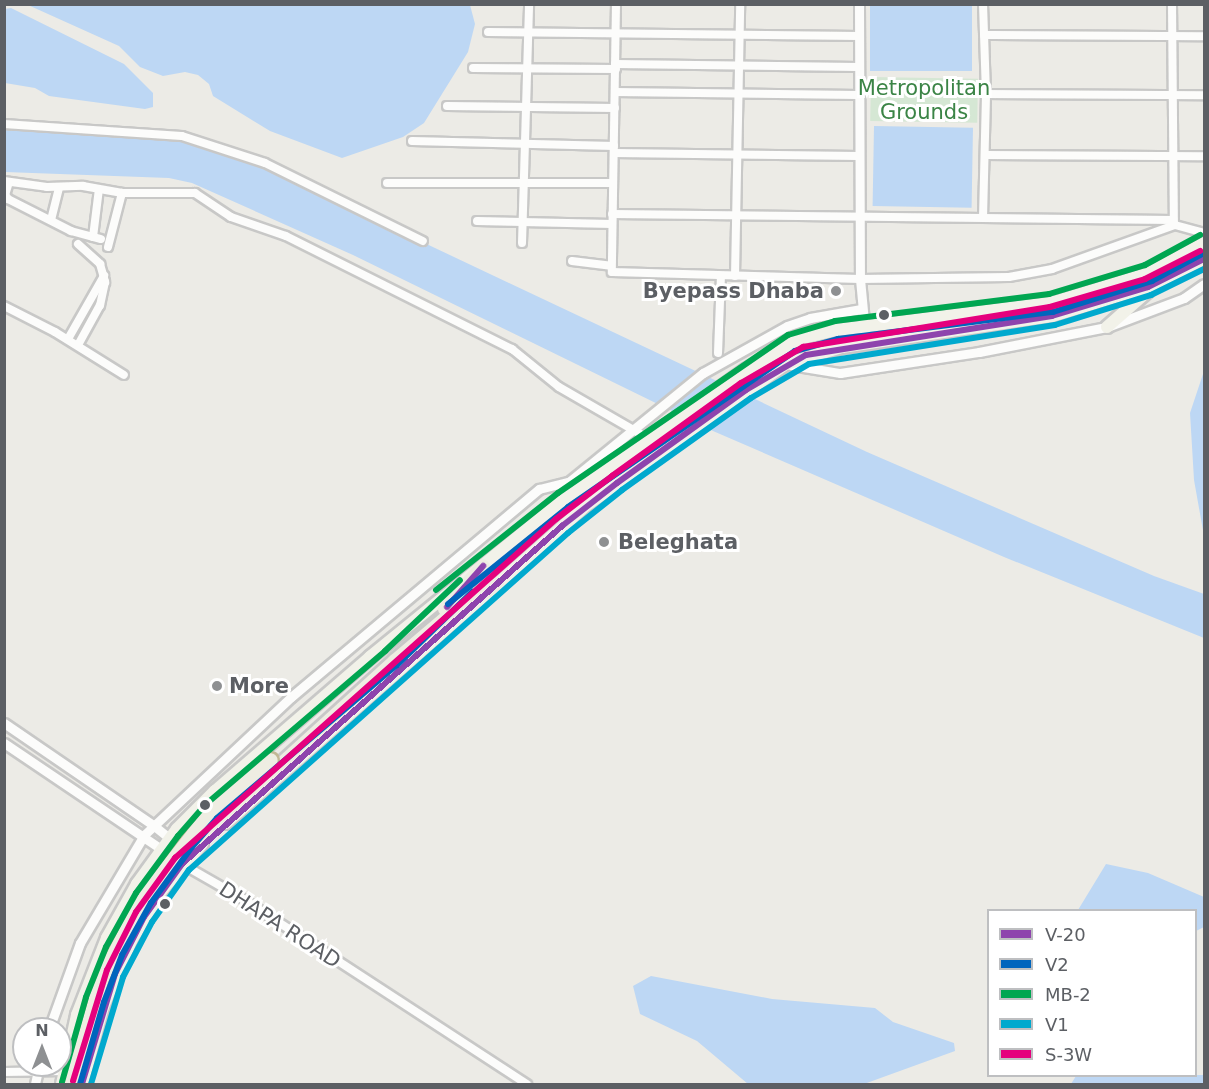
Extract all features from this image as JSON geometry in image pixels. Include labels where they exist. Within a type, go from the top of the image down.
[{"type":"highway","points":[[80,1084],[106,986],[118,954],[150,899],[200,837],[277,760],[440,614],[483,566]]},
{"type":"highway","points":[[71,1084],[102,978],[143,898],[212,812],[460,606],[497,585]]},
{"type":"main road","points":[[72,1039],[80,1007],[107,938],[166,843],[222,784],[370,657],[563,500],[757,363],[799,339],[864,327],[996,313],[1076,297],[1149,273],[1204,243]]},
{"type":"main road","points":[[80,1084],[115,974],[144,917],[182,864],[583,508],[786,364],[822,351],[1052,316],[1156,283],[1204,258]]},
{"type":"main road","points":[[1107,327],[1156,283]]},
{"type":"street","points":[[522,243],[529,4]]},
{"type":"street","points":[[616,4],[614,183],[610,266],[612,272],[619,274],[860,279],[1030,274],[1174,223]]},
{"type":"street","points":[[735,276],[740,4]]},
{"type":"street","points":[[860,4],[858,67],[860,279],[866,344]]},
{"type":"street","points":[[983,4],[986,94],[983,218]]},
{"type":"street","points":[[1172,4],[1174,223]]},
{"type":"street","points":[[488,32],[859,36]]},
{"type":"street","points":[[984,35],[1204,36]]},
{"type":"street","points":[[473,68],[739,65],[858,67]]},
{"type":"street","points":[[615,92],[858,94]]},
{"type":"street","points":[[986,94],[1204,95]]},
{"type":"street","points":[[447,106],[615,108]]},
{"type":"street","points":[[4,124],[183,136],[265,163],[423,241]]},
{"type":"street","points":[[412,141],[737,155],[858,156]]},
{"type":"street","points":[[984,154],[1204,156]]},
{"type":"street","points":[[99,189],[97,238],[51,220],[6,197],[7,182],[99,189],[122,193],[195,193],[231,217],[286,236],[512,349],[560,387],[593,404],[633,432],[649,439]]},
{"type":"street","points":[[387,183],[614,183]]},
{"type":"street","points":[[51,220],[59,187]]},
{"type":"street","points":[[108,246],[122,193]]},
{"type":"street","points":[[612,214],[983,218],[1174,223],[1204,233]]},
{"type":"street","points":[[477,221],[612,224]]},
{"type":"street","points":[[78,244],[95,257],[104,276],[100,306],[78,345]]},
{"type":"street","points":[[572,261],[610,266]]},
{"type":"street","points":[[68,339],[104,276]]},
{"type":"street","points":[[718,353],[721,276]]},
{"type":"street","points":[[786,364],[840,373],[979,352],[1107,327],[1184,298],[1204,284]]},
{"type":"street","points":[[4,306],[68,339],[124,375]]},
{"type":"street","points":[[53,1017],[80,943],[144,835],[291,697],[539,489],[570,481],[704,373],[753,344],[810,318],[861,309]]},
{"type":"street","points":[[4,723],[153,825],[166,843]]},
{"type":"street","name":"DHAPA ROAD","points":[[4,743],[144,835],[166,843],[182,864],[243,899],[527,1084]]},
{"type":"green space","name":"Metropolitan Grounds","points":[[871,77],[978,79],[977,123],[870,121]]},
{"type":"water","points":[[28,5],[470,5],[475,24],[468,52],[424,123],[403,137],[342,158],[270,131],[213,96],[209,84],[198,75],[185,72],[163,76],[140,67],[119,46]]},
{"type":"water","points":[[870,5],[972,5],[972,71],[870,71]]},
{"type":"water","points":[[11,8],[124,64],[153,93],[153,107],[145,109],[49,96],[35,88],[5,83],[5,9]]},
{"type":"water","points":[[874,126],[973,128],[972,208],[873,206]]},
{"type":"water","points":[[4,130],[172,137],[255,163],[867,452],[1154,576],[1204,594],[1204,638],[1004,557],[713,431],[353,255],[192,183],[169,178],[5,172]]},
{"type":"water","points":[[1204,371],[1204,536],[1194,480],[1190,413]]},
{"type":"water","points":[[1106,864],[1148,873],[1204,897],[1204,927],[1197,930],[1197,909],[1079,909]]},
{"type":"water","points":[[651,976],[772,999],[875,1008],[893,1022],[954,1043],[955,1051],[864,1084],[748,1084],[697,1041],[640,1014],[633,986]]},
{"type":"water","points":[[1197,1075],[1204,1075],[1204,1084],[1071,1084],[1075,1077],[1197,1077]]},
{"type":"transit line","name":"MB-2","points":[[436,590],[558,493],[788,335],[835,321],[1049,294],[1145,265],[1200,235]]},
{"type":"transit line","name":"S-3W","points":[[73,1081],[107,970],[136,912],[175,858],[556,519],[612,476],[741,383],[803,347],[1050,307],[1145,279],[1200,251]]},
{"type":"transit line","name":"V2","points":[[448,604],[568,507],[795,351],[838,339],[1053,312],[1152,281],[1204,253]]},
{"type":"transit line","name":"V-20","points":[[82,1084],[115,974],[144,917],[182,864],[562,526],[617,483],[746,390],[806,355],[1052,316],[1148,287],[1204,259]]},
{"type":"transit line","name":"V1","points":[[91,1084],[123,977],[152,922],[189,870],[568,533],[622,490],[751,398],[809,364],[1055,325],[1151,295],[1204,269]]},
{"type":"transit line","name":"V-20","points":[[447,607],[483,566]]},
{"type":"transit line","name":"MB-2","points":[[62,1082],[86,997],[106,947],[136,893],[178,836],[205,805],[385,651],[460,580]]},
{"type":"transit line","name":"V2","points":[[80,1084],[104,1002],[122,955],[151,903],[192,847],[217,818],[397,665],[472,592]]},
{"type":"place","name":"Byepass Dhaba","points":[[836,291]]},
{"type":"place","name":"Beleghata","points":[[604,542]]},
{"type":"place","name":"More","points":[[217,686]]}]
